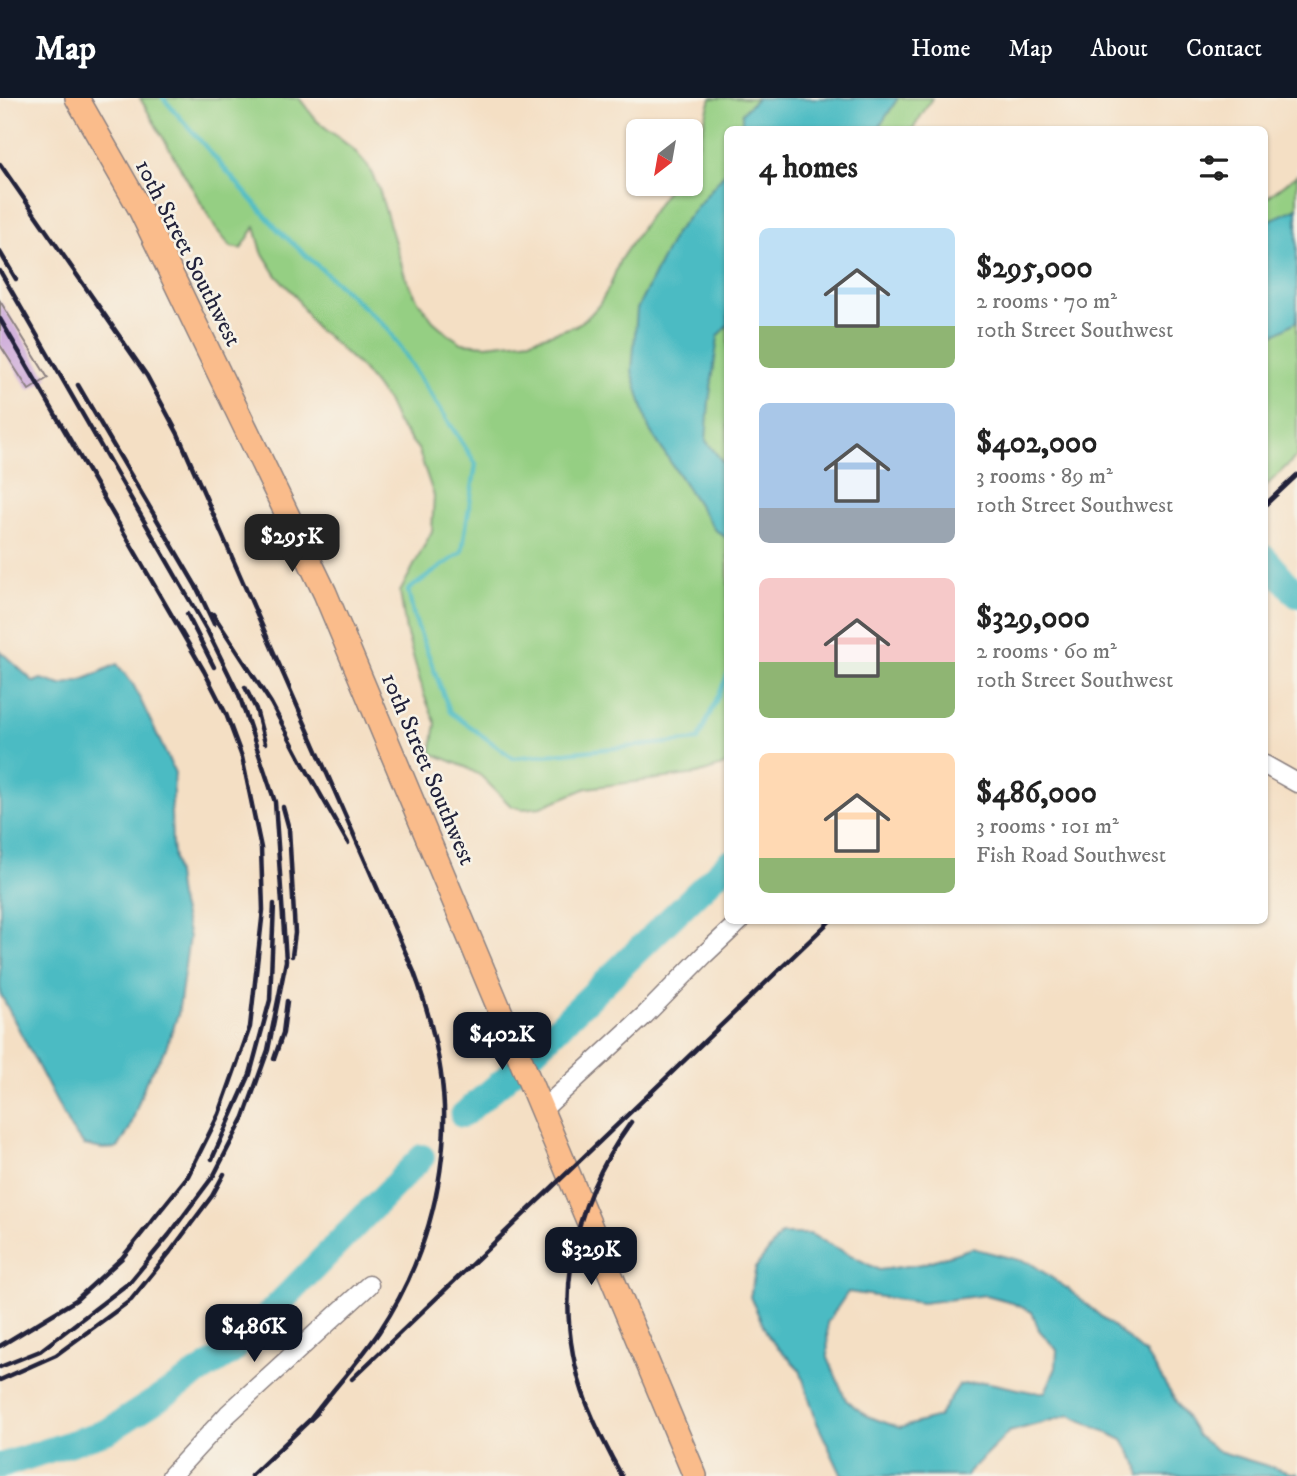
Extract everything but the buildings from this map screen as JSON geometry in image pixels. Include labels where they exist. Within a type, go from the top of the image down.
[{"type":"main road","name":"10th Street Southwest","points":[[77,98],[139,207],[326,593],[695,1476]]},
{"type":"street","points":[[1268,767],[1297,783]]},
{"type":"street","points":[[542,1110],[737,924]]},
{"type":"street","points":[[171,1476],[228,1414],[369,1284]]},
{"type":"green space","points":[[140,98],[299,98],[317,121],[353,149],[368,166],[379,189],[405,276],[433,321],[462,343],[486,345],[531,340],[575,326],[599,305],[620,260],[663,196],[704,196],[704,123],[711,98],[932,98],[915,126],[724,126],[724,765],[697,774],[587,788],[541,807],[523,809],[511,806],[481,776],[431,753],[436,724],[424,695],[406,631],[400,592],[432,531],[434,496],[418,449],[397,423],[387,401],[362,369],[316,329],[294,294],[277,276],[262,252],[255,227],[241,249],[231,247],[216,229]]},
{"type":"green space","points":[[1297,175],[1297,456],[1268,484],[1268,197]]},
{"type":"water","points":[[757,98],[898,98],[880,126],[742,126],[742,113]]},
{"type":"water","points":[[724,174],[724,329],[718,337],[706,441],[724,463],[724,536],[714,529],[649,429],[632,371],[637,309],[675,233]]},
{"type":"water","points":[[1297,208],[1297,321],[1268,338],[1268,222]]},
{"type":"water","points":[[0,651],[34,682],[41,679],[61,685],[85,679],[117,664],[134,686],[175,773],[171,813],[172,844],[179,897],[189,937],[178,1015],[165,1050],[146,1081],[130,1128],[118,1148],[102,1149],[84,1145],[69,1126],[0,993]]},
{"type":"water","points":[[781,1234],[810,1234],[879,1270],[922,1264],[972,1248],[1030,1263],[1068,1289],[1146,1354],[1198,1436],[1218,1451],[1297,1473],[1297,1476],[1141,1476],[1139,1467],[1123,1440],[1070,1415],[1009,1432],[965,1476],[842,1476],[817,1423],[800,1370],[769,1338],[750,1297],[756,1267]],"holes":[[[848,1292],[922,1303],[986,1295],[1032,1312],[1039,1330],[1057,1350],[1056,1368],[1045,1392],[1032,1392],[985,1382],[959,1385],[938,1417],[900,1428],[867,1416],[846,1400],[828,1358],[827,1323]]]},
{"type":"waterway","points":[[163,98],[279,231],[388,329],[476,464],[462,552],[408,590],[414,617],[450,712],[513,758],[698,740],[724,683]]},
{"type":"waterway","points":[[1268,561],[1297,595]]},
{"type":"waterway","points":[[463,1115],[505,1079],[724,867]]},
{"type":"waterway","points":[[0,1466],[108,1431],[233,1351],[422,1157]]},
{"type":"railway","points":[[0,164],[147,376],[178,434],[414,972],[434,1038],[443,1089],[444,1136],[429,1224],[395,1307],[371,1343],[310,1420]]},
{"type":"railway","points":[[0,252],[16,279]]},
{"type":"railway","points":[[0,271],[208,632],[239,695],[275,802],[286,961],[268,1050],[244,1117],[214,1175],[130,1282],[40,1351],[0,1367]]},
{"type":"railway","points":[[0,319],[204,671],[226,714],[242,757],[261,848],[263,910],[250,1027],[219,1114],[188,1176],[122,1258],[76,1300],[0,1346]]},
{"type":"railway","points":[[78,385],[200,593]]},
{"type":"railway","points":[[1268,502],[1297,475]]},
{"type":"railway","points":[[196,586],[214,624]]},
{"type":"railway","points":[[187,614],[214,667]]},
{"type":"railway","points":[[213,614],[271,703],[348,843]]},
{"type":"railway","points":[[245,687],[256,709],[265,743]]},
{"type":"railway","points":[[283,807],[289,829],[295,933],[292,956]]},
{"type":"railway","points":[[212,1159],[250,1074],[270,1000],[274,904]]},
{"type":"railway","points":[[352,1379],[827,924]]},
{"type":"railway","points":[[274,1059],[283,1033],[287,1001]]},
{"type":"railway","points":[[622,1476],[587,1404],[576,1367],[570,1330],[569,1294],[572,1258],[593,1188],[610,1154],[631,1122]]},
{"type":"railway","points":[[0,1380],[56,1355],[131,1300],[212,1196],[224,1174]]},
{"type":"railway","points":[[251,1476],[317,1413]]}]
